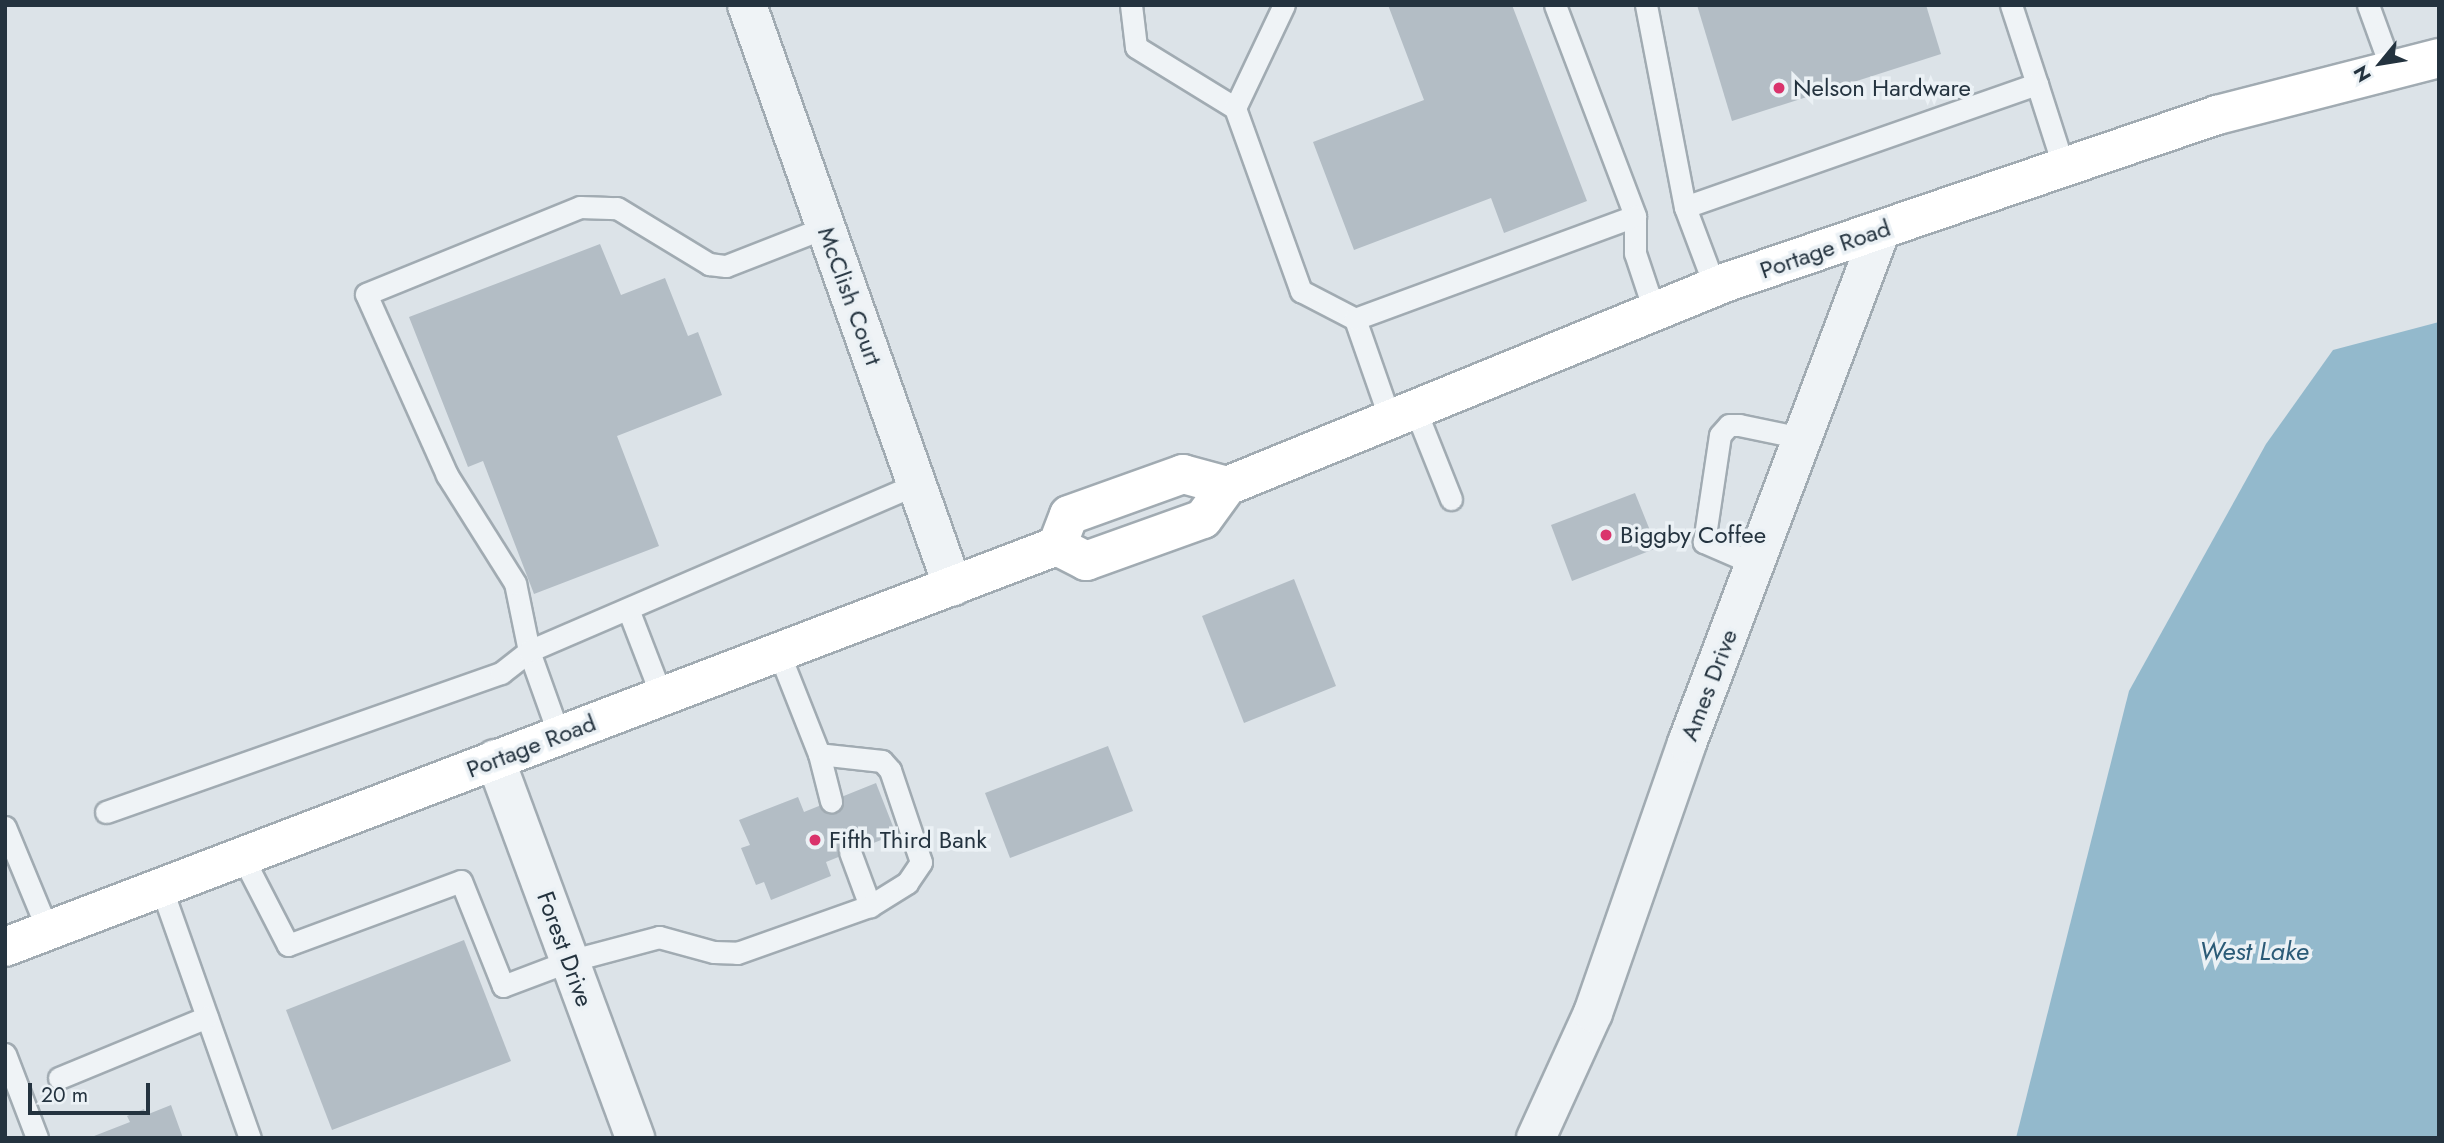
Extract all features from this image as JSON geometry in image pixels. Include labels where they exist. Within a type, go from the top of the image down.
[{"type":"street","name":"McClish Court","points":[[747,5],[953,587]]},
{"type":"street","name":"Portage Road","points":[[5,947],[1057,546],[1069,515],[1183,474],[1227,486],[1715,287],[2217,115],[2439,58]]},
{"type":"street","name":"Ames Drive","points":[[1536,1138],[1593,1013],[1755,564],[1881,230]]},
{"type":"street","name":"Forest Drive","points":[[495,759],[635,1138]]},
{"type":"lane","points":[[1131,5],[1136,47],[1235,108],[1301,291],[1354,319],[1451,499]]},
{"type":"lane","points":[[1235,108],[1284,5]]},
{"type":"lane","points":[[1555,5],[1635,216],[1635,253],[1654,310]]},
{"type":"lane","points":[[1646,5],[1685,207],[1715,287]]},
{"type":"lane","points":[[2011,5],[2064,168]]},
{"type":"lane","points":[[2368,5],[2392,71]]},
{"type":"lane","points":[[1685,207],[2037,84]]},
{"type":"lane","points":[[559,735],[528,651],[515,583],[447,475],[366,294],[580,206],[617,208],[709,264],[726,266],[825,227]]},
{"type":"lane","points":[[1354,319],[1635,216]]},
{"type":"lane","points":[[1755,564],[1704,542],[1720,435],[1729,425],[1739,425],[1802,438]]},
{"type":"lane","points":[[106,812],[501,673],[528,651],[917,484]]},
{"type":"lane","points":[[628,608],[662,697]]},
{"type":"lane","points":[[779,653],[819,754],[831,801]]},
{"type":"lane","points":[[242,856],[288,944],[461,881],[503,986],[569,961],[639,940],[659,937],[714,952],[737,953],[870,906],[907,883],[921,862],[890,770],[872,758],[819,754]]},
{"type":"lane","points":[[5,827],[48,931]]},
{"type":"lane","points":[[850,852],[870,906]]},
{"type":"lane","points":[[161,887],[250,1138]]},
{"type":"lane","points":[[59,1078],[207,1017]]},
{"type":"lane","points":[[5,1054],[37,1138]]},
{"type":"water","name":"West Lake","points":[[2439,322],[2439,1138],[2016,1138],[2129,691],[2266,444],[2333,350]]},
{"type":"building","points":[[1388,5],[1512,5],[1587,201],[1504,233],[1491,198],[1354,250],[1313,142],[1424,100]]},
{"type":"building","name":"Nelson Hardware","points":[[1697,5],[1926,5],[1941,54],[1732,121]]},
{"type":"building","points":[[600,244],[621,295],[665,278],[688,336],[698,332],[722,395],[617,436],[659,546],[534,594],[483,461],[468,467],[409,317]]},
{"type":"building","points":[[1635,493],[1657,548],[1572,581],[1551,525]]},
{"type":"building","points":[[1294,579],[1336,686],[1244,723],[1202,616]]},
{"type":"building","points":[[1108,746],[1133,811],[1010,858],[985,793]]},
{"type":"building","name":"Fifth Third Bank","points":[[876,783],[896,834],[826,862],[831,876],[771,900],[764,882],[756,885],[741,848],[750,845],[739,820],[798,797],[804,812]]},
{"type":"building","points":[[464,940],[511,1061],[332,1130],[286,1010]]},
{"type":"building","points":[[171,1105],[183,1138],[89,1138],[130,1122],[127,1116],[144,1109],[146,1115]]},
{"type":"place","name":"Nelson Hardware","points":[[1779,88]]},
{"type":"place","name":"Biggby Coffee","points":[[1606,535]]},
{"type":"place","name":"Fifth Third Bank","points":[[815,840]]}]
